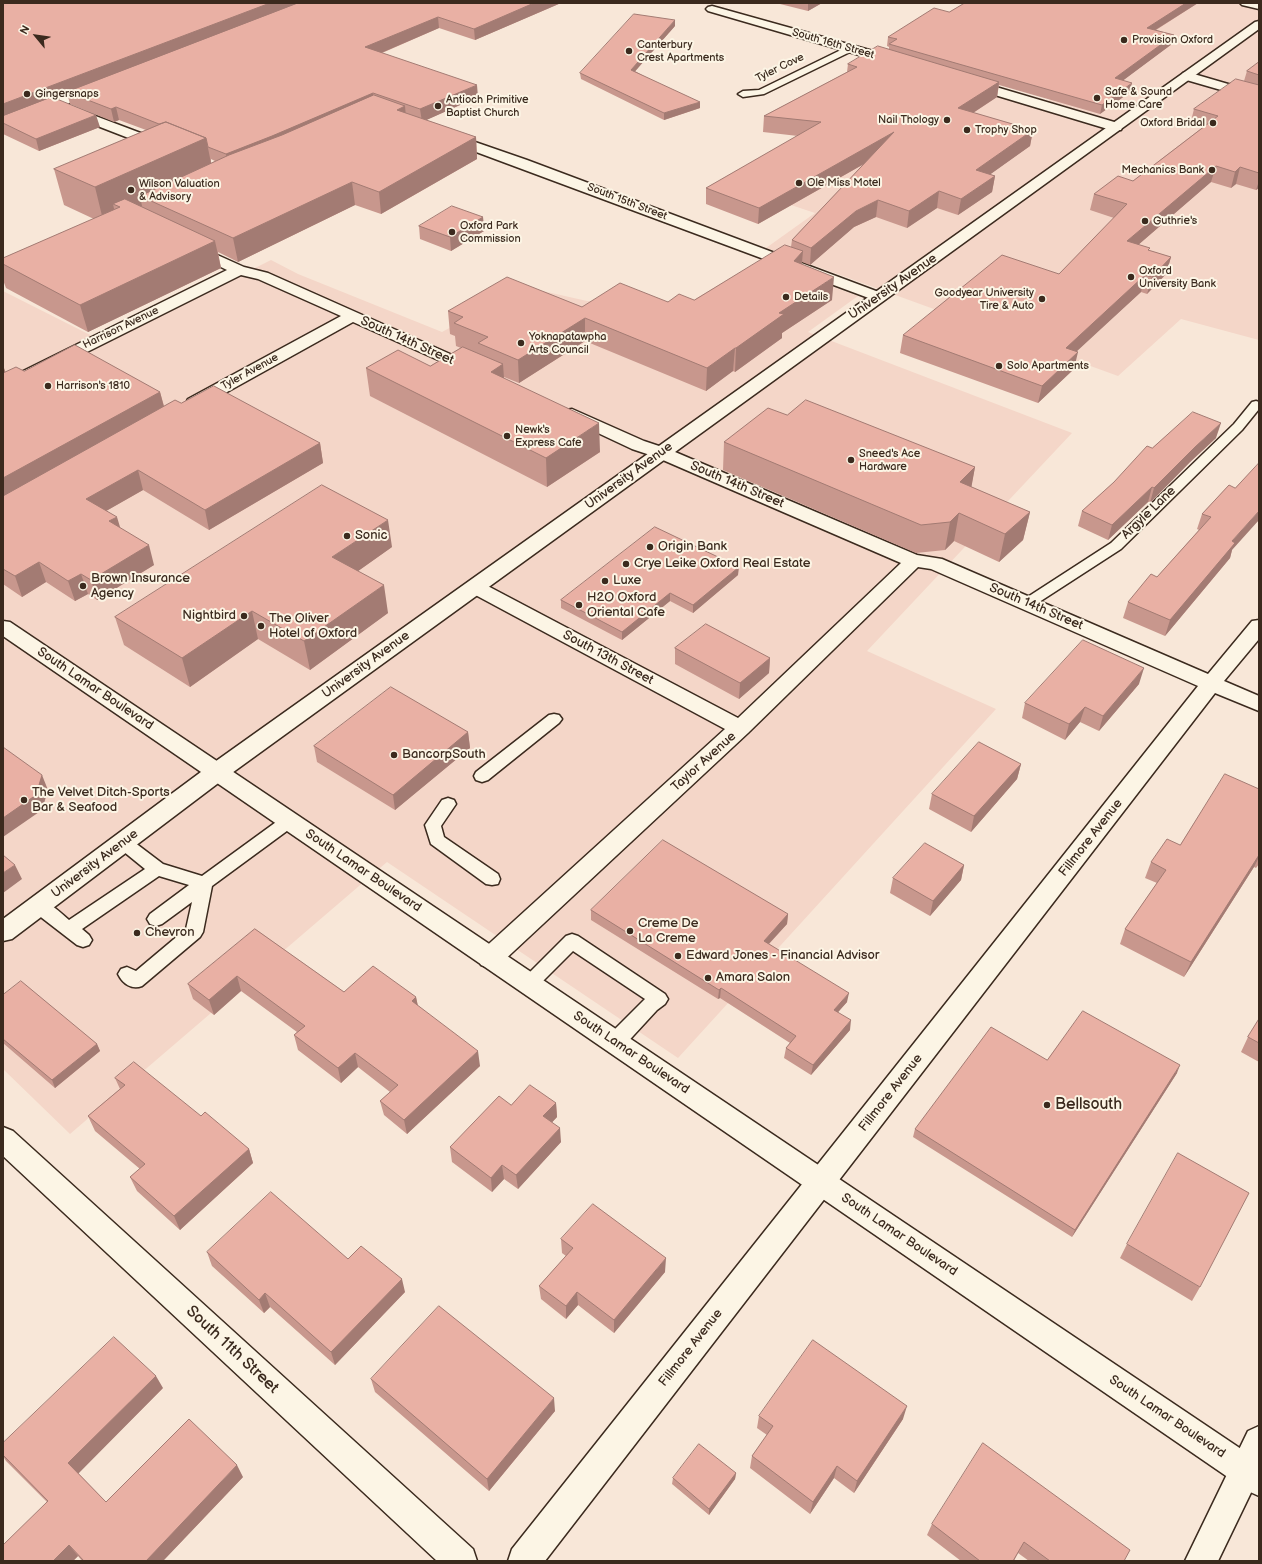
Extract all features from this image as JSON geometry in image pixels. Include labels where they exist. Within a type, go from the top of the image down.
[{"type":"street","points":[[1246,3],[1259,6]]},
{"type":"street","name":"South 16th Street","points":[[712,9],[902,63]]},
{"type":"street","name":"University Avenue","points":[[3,932],[217,772],[1259,24]]},
{"type":"street","points":[[1186,76],[1259,97]]},
{"type":"street","points":[[955,78],[1116,127]]},
{"type":"street","points":[[3,124],[111,82]]},
{"type":"street","points":[[55,104],[176,152]]},
{"type":"street","name":"South 15th Street","points":[[438,133],[522,162],[878,298]]},
{"type":"street","name":"South 14th Street","points":[[177,241],[239,270],[263,276],[351,317],[488,377]]},
{"type":"street","name":"Harrison Avenue","points":[[3,387],[239,270]]},
{"type":"street","name":"Tyler Avenue","points":[[179,412],[351,317]]},
{"type":"street","name":"South 14th Street","points":[[560,409],[638,445],[662,453],[914,561],[935,563],[1212,682],[1259,704]]},
{"type":"street","name":"Taylor Avenue","points":[[490,958],[740,728],[914,561]]},
{"type":"street","name":"South 13th Street","points":[[475,587],[740,728]]},
{"type":"street","name":"Fillmore Avenue","points":[[524,1561],[1212,682],[1259,626]]},
{"type":"street","name":"South Lamar Boulevard","points":[[3,627],[1252,1475]]},
{"type":"street","name":"South 11th Street","points":[[3,1139],[461,1561]]},
{"type":"street","points":[[1201,1561],[1252,1475],[1259,1442]]},
{"type":"lane","name":"Tyler Cove","points":[[742,94],[761,92],[849,49]]},
{"type":"lane","name":"Argyle Lane","points":[[1028,603],[1116,546],[1238,427],[1256,405]]},
{"type":"lane","points":[[482,776],[554,719]]},
{"type":"lane","points":[[448,804],[433,825],[437,840],[492,879]]},
{"type":"lane","points":[[156,919],[289,821]]},
{"type":"lane","points":[[124,843],[157,869],[204,883]]},
{"type":"lane","points":[[39,906],[76,935],[157,869]]},
{"type":"lane","points":[[127,974],[136,981],[194,932],[204,883]]},
{"type":"lane","points":[[529,984],[572,941],[660,999],[651,1005],[615,1042]]},
{"type":"shaded area","points":[[1171,3],[1259,3],[1259,340],[1181,319],[1118,376],[766,248],[815,213],[734,186],[966,84],[1038,109]]},
{"type":"shaded area","points":[[271,260],[298,274],[442,332],[486,308],[516,285],[587,301],[715,307],[772,264],[858,296],[808,332],[1072,433],[867,651],[996,709],[678,1058],[387,862],[70,1134],[3,1069],[3,291],[106,343]]},
{"type":"building","points":[[3,3],[270,3],[3,104]]},
{"type":"building","points":[[298,3],[534,3],[474,29],[438,17],[365,47],[477,85],[420,109],[373,93],[226,154],[208,147],[206,138],[166,122],[159,124],[116,107],[111,109],[67,92]]},
{"type":"building","points":[[965,3],[1186,3],[1147,28],[1174,35],[1115,78],[1132,83],[1102,105],[889,44],[897,39],[888,37],[934,8],[949,12]]},
{"type":"building","name":"Canterbury Crest Apartments","points":[[634,14],[675,20],[631,70],[700,102],[664,113],[580,73]]},
{"type":"building","points":[[878,46],[999,82],[958,108],[1033,130],[976,170],[995,176],[961,199],[939,191],[909,211],[878,200],[856,211],[811,248],[792,240],[894,132],[759,208],[706,188],[821,122],[764,116],[857,67],[848,64]]},
{"type":"building","points":[[1259,62],[1259,75],[1247,71]]},
{"type":"building","points":[[1236,79],[1259,85],[1259,173],[1240,167],[1235,172],[1216,166],[1127,241],[1150,248],[1148,250],[1171,257],[1152,277],[1145,275],[1066,348],[1078,352],[1042,386],[903,335],[1002,255],[1059,274],[1127,204],[1094,194],[1118,176],[1133,181],[1218,116],[1194,109]]},
{"type":"building","points":[[374,95],[405,106],[397,110],[476,137],[379,192],[352,182],[233,238],[140,196],[229,155],[282,135]]},
{"type":"building","points":[[52,97],[96,115],[36,139],[3,123],[3,116]]},
{"type":"building","points":[[166,122],[206,138],[95,187],[54,169]]},
{"type":"building","points":[[125,199],[215,241],[80,305],[3,264],[3,258],[120,207],[113,204]]},
{"type":"building","points":[[452,206],[483,217],[450,237],[419,226]]},
{"type":"building","points":[[785,245],[803,251],[794,261],[834,277],[779,313],[784,314],[707,368],[585,318],[518,360],[478,343],[488,337],[454,323],[463,317],[448,311],[507,277],[582,307],[620,283],[668,302],[679,294],[694,300]]},
{"type":"building","points":[[75,345],[160,392],[3,478],[3,373],[16,367],[24,371]]},
{"type":"building","points":[[463,347],[503,364],[491,372],[599,423],[546,458],[366,368],[398,350],[430,366]]},
{"type":"building","points":[[214,386],[320,443],[205,510],[138,470],[86,499],[117,517],[109,521],[149,545],[91,580],[81,574],[68,581],[39,562],[15,576],[3,569],[3,496],[175,400],[181,403]]},
{"type":"building","points":[[806,400],[975,467],[960,482],[1030,512],[1005,534],[959,513],[950,522],[921,525],[724,442],[768,408],[787,415]]},
{"type":"building","points":[[1193,412],[1221,423],[1154,488],[1152,487],[1112,525],[1082,511],[1114,482],[1147,446],[1152,448]]},
{"type":"building","points":[[1259,463],[1259,511],[1232,541],[1235,543],[1170,620],[1128,602],[1151,574],[1157,577],[1211,517],[1202,514],[1229,485],[1235,488]]},
{"type":"building","points":[[322,485],[388,520],[332,557],[384,585],[304,641],[252,611],[182,658],[115,617]]},
{"type":"building","points":[[655,527],[739,567],[693,605],[670,593],[622,632],[561,600]]},
{"type":"building","points":[[706,624],[770,658],[740,683],[675,648]]},
{"type":"building","points":[[1083,640],[1144,668],[1103,716],[1085,707],[1069,724],[1025,703]]},
{"type":"building","name":"BancorpSouth","points":[[391,687],[468,732],[393,795],[314,746]]},
{"type":"building","points":[[979,742],[1021,764],[974,816],[932,794]]},
{"type":"building","points":[[3,747],[42,775],[36,795],[3,818]]},
{"type":"building","points":[[1225,774],[1259,789],[1259,855],[1191,962],[1125,929],[1166,870],[1151,862],[1167,839],[1180,845]]},
{"type":"building","points":[[663,840],[788,914],[764,941],[849,993],[834,1010],[851,1020],[813,1065],[786,1048],[796,1036],[721,988],[719,990],[591,910]]},
{"type":"building","points":[[925,843],[964,865],[933,901],[893,878]]},
{"type":"building","points":[[3,855],[15,865],[3,873]]},
{"type":"building","points":[[255,929],[344,992],[373,966],[416,997],[412,1001],[478,1051],[404,1120],[380,1101],[398,1085],[355,1053],[338,1068],[294,1035],[305,1026],[237,976],[209,1000],[188,984]]},
{"type":"building","points":[[21,981],[97,1044],[52,1080],[3,1039],[3,995]]},
{"type":"building","name":"Bellsouth","points":[[1083,1011],[1180,1065],[1075,1230],[915,1129],[991,1027],[1047,1060]]},
{"type":"building","points":[[1259,1019],[1259,1043],[1248,1037]]},
{"type":"building","points":[[134,1062],[201,1116],[205,1112],[249,1149],[174,1216],[130,1177],[145,1164],[88,1116],[125,1085],[115,1078]]},
{"type":"building","points":[[530,1085],[556,1103],[543,1116],[560,1128],[516,1175],[502,1165],[491,1178],[450,1147],[499,1096],[511,1105]]},
{"type":"building","points":[[1178,1153],[1249,1193],[1200,1287],[1127,1244]]},
{"type":"building","points":[[271,1192],[348,1259],[361,1246],[402,1279],[331,1352],[265,1293],[259,1300],[207,1252]]},
{"type":"building","points":[[593,1204],[666,1258],[614,1320],[577,1292],[566,1306],[539,1286],[573,1248],[561,1239]]},
{"type":"building","points":[[439,1306],[554,1398],[487,1479],[371,1379]]},
{"type":"building","points":[[114,1337],[156,1376],[68,1463],[106,1502],[189,1419],[237,1465],[146,1561],[84,1561],[69,1545],[53,1561],[3,1561],[3,1545],[48,1501],[3,1455],[3,1443]]},
{"type":"building","points":[[813,1340],[907,1406],[857,1481],[837,1466],[813,1502],[752,1456],[773,1426],[759,1416]]},
{"type":"building","points":[[983,1443],[1130,1550],[1124,1561],[1050,1561],[1024,1542],[1013,1561],[980,1561],[932,1524]]},
{"type":"building","points":[[699,1444],[736,1473],[709,1509],[673,1478]]},
{"type":"place","name":"Provision Oxford","points":[[1124,40]]},
{"type":"place","name":"Canterbury Crest Apartments","points":[[629,51]]},
{"type":"place","name":"Gingersnaps","points":[[27,94]]},
{"type":"place","name":"Safe & Sound Home Care","points":[[1097,98]]},
{"type":"place","name":"Antioch Primitive Baptist Church","points":[[438,106]]},
{"type":"place","name":"Nail Thology","points":[[947,120]]},
{"type":"place","name":"Oxford Bridal","points":[[1213,123]]},
{"type":"place","name":"Trophy Shop","points":[[967,130]]},
{"type":"place","name":"Mechanics Bank","points":[[1212,170]]},
{"type":"place","name":"Ole Miss Motel","points":[[799,183]]},
{"type":"place","name":"Wilson Valuation & Advisory","points":[[131,190]]},
{"type":"place","name":"Guthrie's","points":[[1145,221]]},
{"type":"place","name":"Oxford Park Commission","points":[[452,232]]},
{"type":"place","name":"Oxford University Bank","points":[[1131,277]]},
{"type":"place","name":"Details","points":[[786,297]]},
{"type":"place","name":"Goodyear University Tire & Auto","points":[[1042,299]]},
{"type":"place","name":"Yoknapatawpha Arts Council","points":[[521,343]]},
{"type":"place","name":"Solo Apartments","points":[[999,366]]},
{"type":"place","name":"Harrison's 1810","points":[[48,386]]},
{"type":"place","name":"Newk's Express Cafe","points":[[507,436]]},
{"type":"place","name":"Sneed's Ace Hardware","points":[[851,460]]},
{"type":"place","name":"Sonic","points":[[347,536]]},
{"type":"place","name":"Origin Bank","points":[[650,547]]},
{"type":"place","name":"Crye Leike Oxford Real Estate","points":[[626,564]]},
{"type":"place","name":"Luxe","points":[[605,581]]},
{"type":"place","name":"Brown Insurance Agency","points":[[83,586]]},
{"type":"place","name":"H2O Oxford Oriental Cafe","points":[[579,605]]},
{"type":"place","name":"Nightbird","points":[[244,616]]},
{"type":"place","name":"The Oliver Hotel of Oxford","points":[[261,626]]},
{"type":"place","name":"BancorpSouth","points":[[394,755]]},
{"type":"place","name":"The Velvet Ditch-Sports Bar & Seafood","points":[[24,800]]},
{"type":"place","name":"Creme De La Creme","points":[[630,931]]},
{"type":"place","name":"Chevron","points":[[137,933]]},
{"type":"place","name":"Edward Jones - Financial Advisor","points":[[678,956]]},
{"type":"place","name":"Amara Salon","points":[[708,978]]},
{"type":"place","name":"Bellsouth","points":[[1047,1105]]}]
